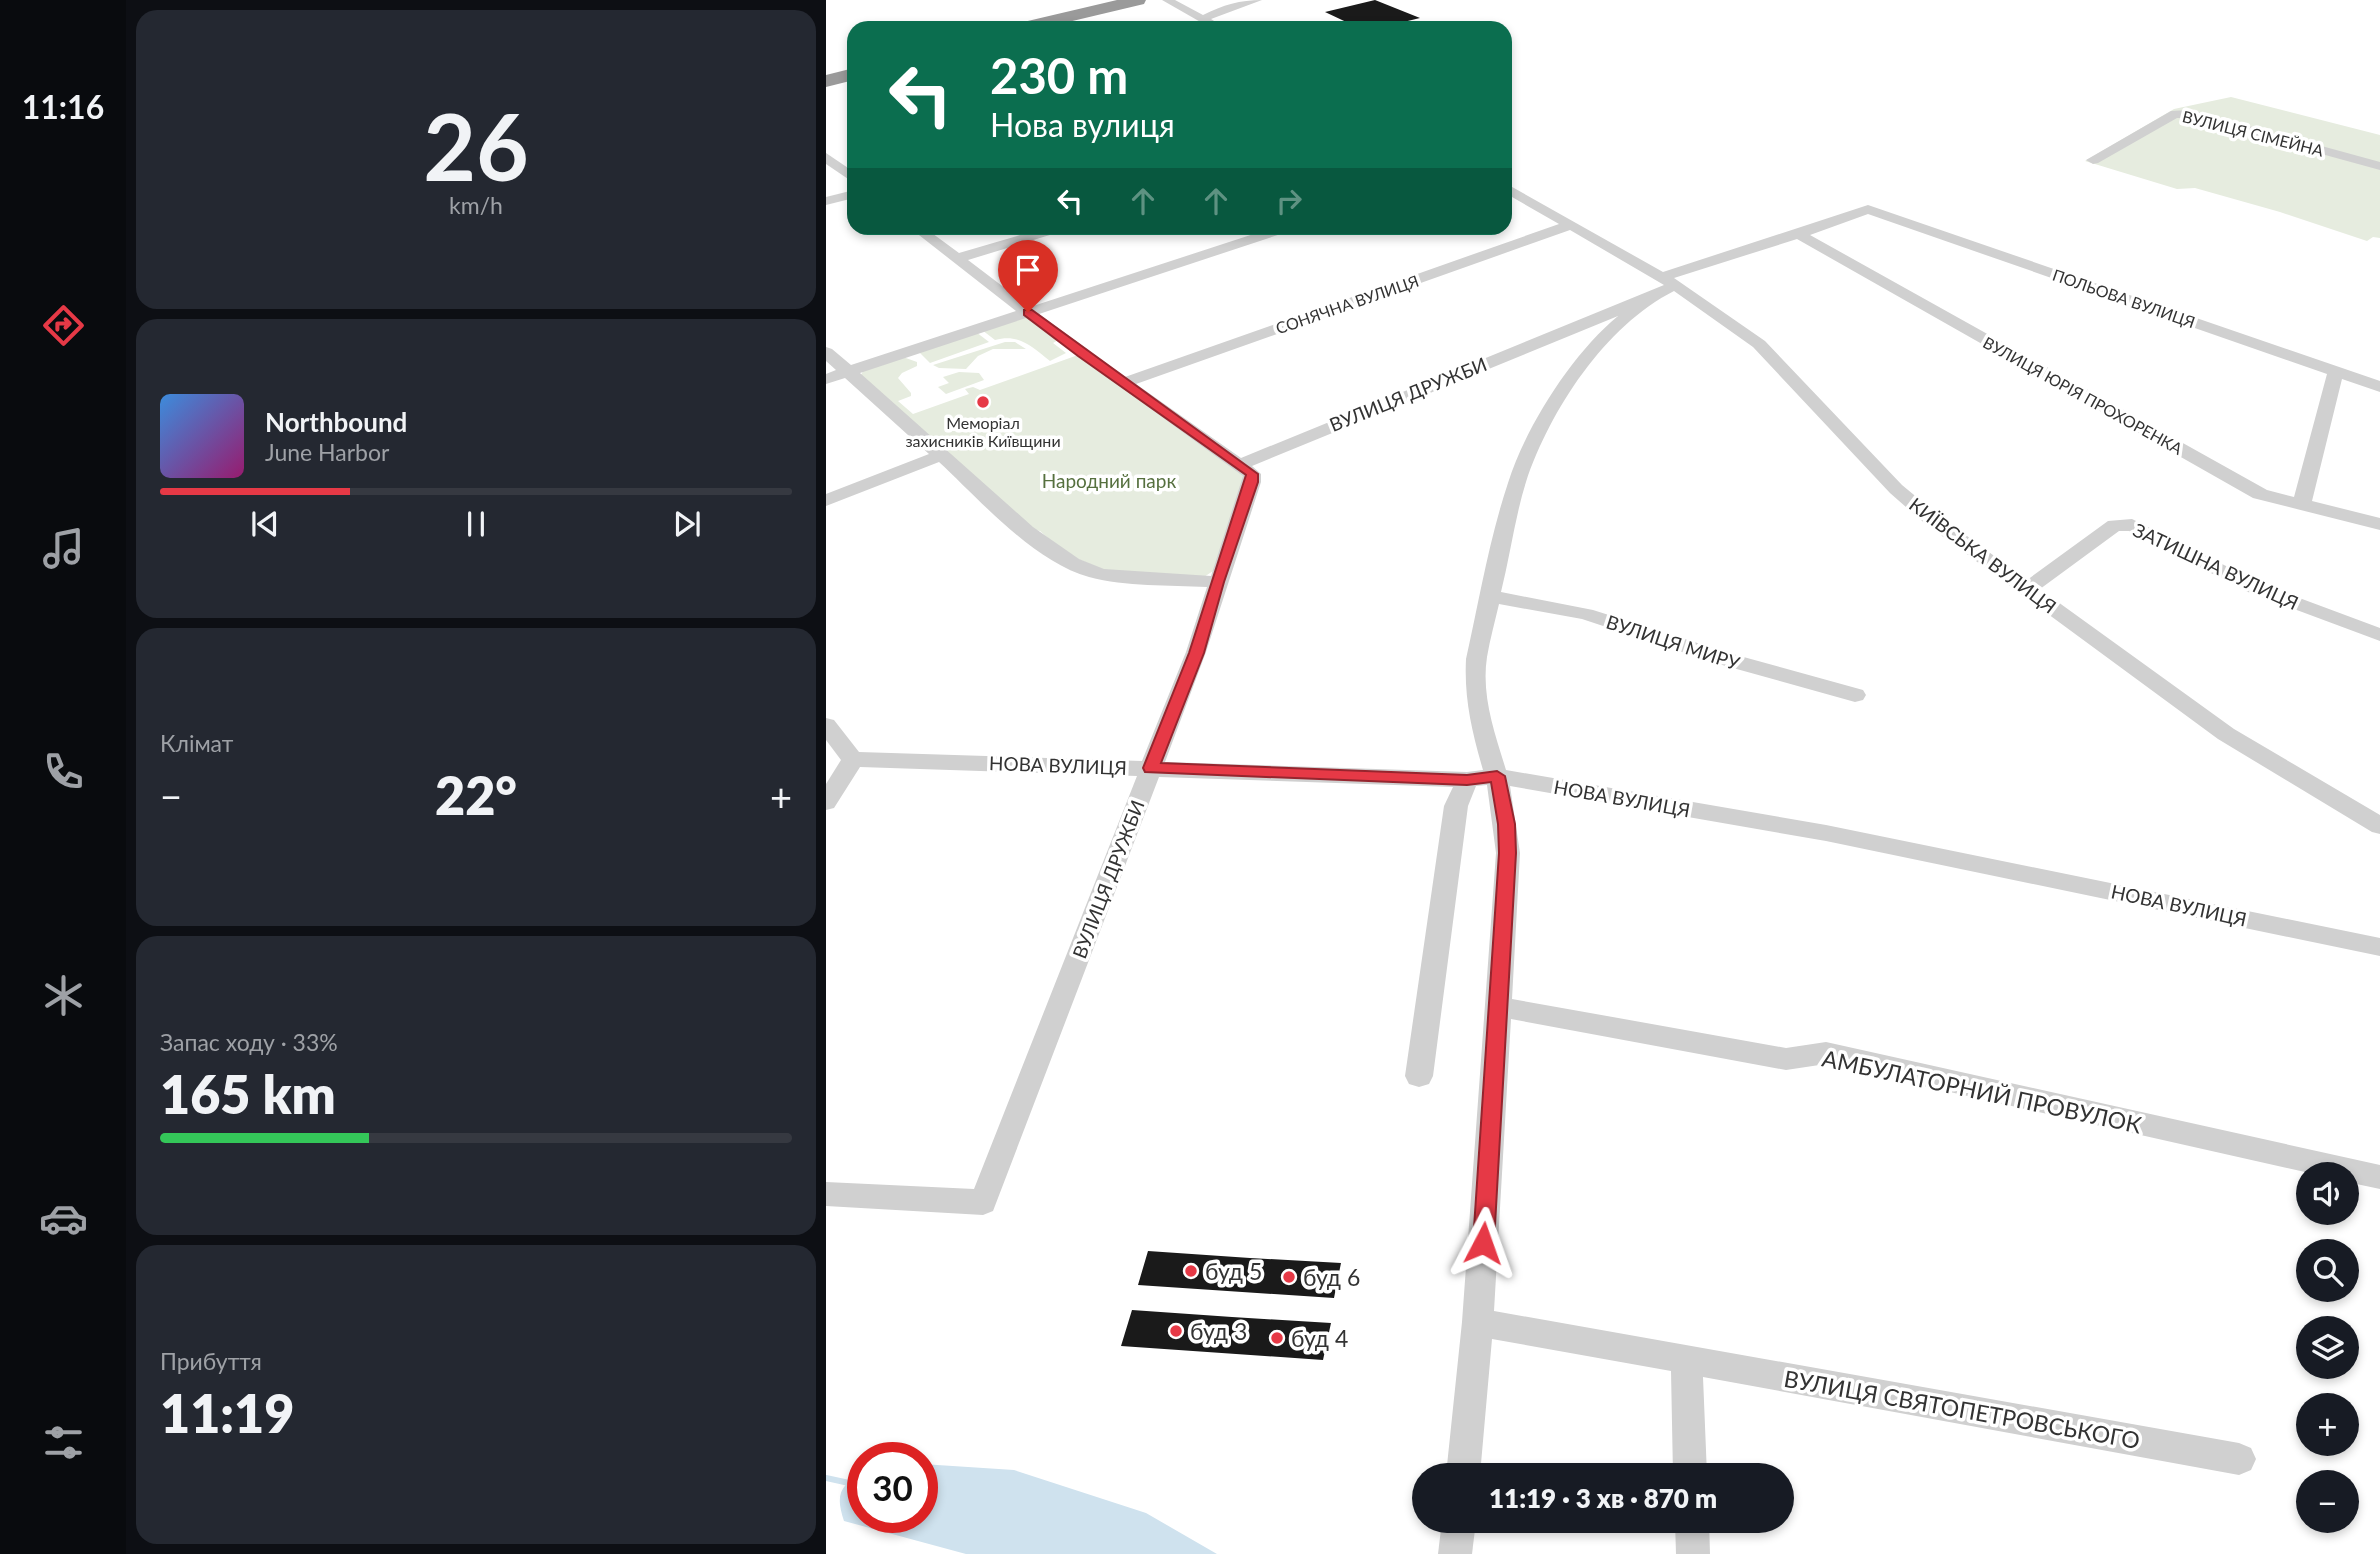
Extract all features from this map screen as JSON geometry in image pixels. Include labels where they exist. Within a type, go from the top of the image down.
[{"type":"highway","points":[[1050,21],[1138,0]]},
{"type":"highway","points":[[1077,21],[1166,0]]},
{"type":"highway","points":[[826,75],[847,70]]},
{"type":"highway","points":[[826,81],[847,76]]},
{"type":"street","points":[[1166,0],[1207,21]]},
{"type":"street","points":[[1203,19],[1228,7],[1257,0]]},
{"type":"street","name":"ВУЛИЦЯ СІМЕЙНА","points":[[2094,160],[2175,114],[2190,114],[2380,166]]},
{"type":"street","points":[[826,157],[847,174]]},
{"type":"street","name":"КИЇВСЬКА ВУЛИЦЯ","points":[[1512,191],[1669,281],[1759,344],[1913,504],[2226,734],[2380,826]]},
{"type":"street","points":[[826,201],[847,196]]},
{"type":"street","points":[[1464,1463],[1478,1322],[1508,853],[1507,824],[1497,776],[1480,721],[1475,689],[1476,659],[1517,482],[1544,422],[1582,363],[1606,334],[1669,281],[1706,263],[1868,209]]},
{"type":"street","name":"ПОЛЬОВА ВУЛИЦЯ","points":[[1868,209],[2380,387]]},
{"type":"street","name":"СОНЯЧНА ВУЛИЦЯ","points":[[1124,383],[1571,225]]},
{"type":"street","name":"ВУЛИЦЯ ЮРІЯ ПРОХОРЕНКА","points":[[1798,234],[2260,494],[2380,524]]},
{"type":"street","points":[[926,235],[1239,465]]},
{"type":"street","points":[[956,258],[1034,235]]},
{"type":"street","points":[[826,379],[1264,235]]},
{"type":"street","name":"ВУЛИЦЯ ДРУЖБИ","points":[[1239,465],[1651,297]]},
{"type":"street","points":[[826,352],[1026,531],[1074,566],[1104,575],[1217,582]]},
{"type":"street","points":[[2301,506],[2336,372]]},
{"type":"street","points":[[826,500],[942,455]]},
{"type":"street","name":"ВУЛИЦЯ ДРУЖБИ","points":[[826,1194],[983,1202],[1196,653],[1217,582],[1252,482],[1252,474],[1239,465]]},
{"type":"street","name":"ЗАТИШНА ВУЛИЦЯ","points":[[2027,589],[2115,525],[2123,523],[2132,525],[2255,588],[2380,635]]},
{"type":"street","name":"ВУЛИЦЯ МИРУ","points":[[1490,596],[1587,614],[1722,658],[1855,695]]},
{"type":"street","points":[[826,724],[853,759],[826,802]]},
{"type":"street","name":"НОВА ВУЛИЦЯ","points":[[853,759],[1467,780],[1497,776],[1826,833],[2380,947]]},
{"type":"street","points":[[1419,1076],[1456,806],[1467,780]]},
{"type":"street","name":"АМБУЛАТОРНИЙ ПРОВУЛОК","points":[[1499,1007],[1786,1059],[1826,1053],[2380,1177]]},
{"type":"street","name":"ВУЛИЦЯ СВЯТОПЕТРОВСЬКОГО","points":[[1478,1322],[2239,1459]]},
{"type":"street","points":[[1686,1359],[1690,1463]]},
{"type":"street","points":[[1455,1554],[1458,1533]]},
{"type":"street","points":[[1692,1533],[1693,1554]]},
{"type":"green space","points":[[2231,97],[2380,135],[2380,238],[2373,237],[2367,241],[2280,212],[2195,188],[2177,189],[2085,161],[2174,109]]},
{"type":"green space","points":[[1025,316],[1058,340],[1053,343],[1066,353],[1050,361],[1025,343],[1011,338],[995,340],[982,330]]},
{"type":"green space","points":[[976,332],[989,342],[930,363],[920,353],[920,351]]},
{"type":"green space","points":[[1005,342],[1015,342],[1026,349],[993,349],[978,356],[966,369],[939,368],[933,365]]},
{"type":"green space","name":"Народний парк","points":[[1078,355],[1244,476],[1216,569],[1204,577],[1107,571],[1066,554],[1040,531],[1031,529],[861,375],[863,371],[903,357],[917,362],[917,366],[898,378],[911,396],[898,401],[913,414],[969,394],[965,389],[973,387],[980,390]]},
{"type":"green space","points":[[959,372],[979,373],[984,380],[946,394],[938,387],[949,383],[943,377]]},
{"type":"water","points":[[938,1465],[1014,1470],[1146,1513],[1217,1554],[966,1554],[888,1533],[938,1533]]},
{"type":"water","points":[[847,1484],[847,1522],[844,1521],[840,1504]]},
{"type":"building","points":[[1375,0],[1420,18],[1408,21],[1344,21],[1325,12]]},
{"type":"building","points":[[1148,1251],[1341,1263],[1334,1298],[1138,1285]]},
{"type":"building","points":[[1132,1310],[1331,1323],[1323,1360],[1121,1346]]},
{"type":"waterway","points":[[826,1478],[847,1483]]},
{"type":"place","name":"Меморіал захисників Київщини","points":[[983,402]]},
{"type":"place","name":"буд 5","points":[[1191,1271]]},
{"type":"place","name":"буд 6","points":[[1289,1277]]},
{"type":"place","name":"буд 3","points":[[1176,1331]]},
{"type":"place","name":"буд 4","points":[[1277,1338]]},
{"type":"route","points":[[1028,312],[1082,354],[1252,474],[1252,482],[1217,582],[1196,653],[1151,768],[1467,780],[1497,776],[1507,824],[1508,853],[1483,1243]]}]
